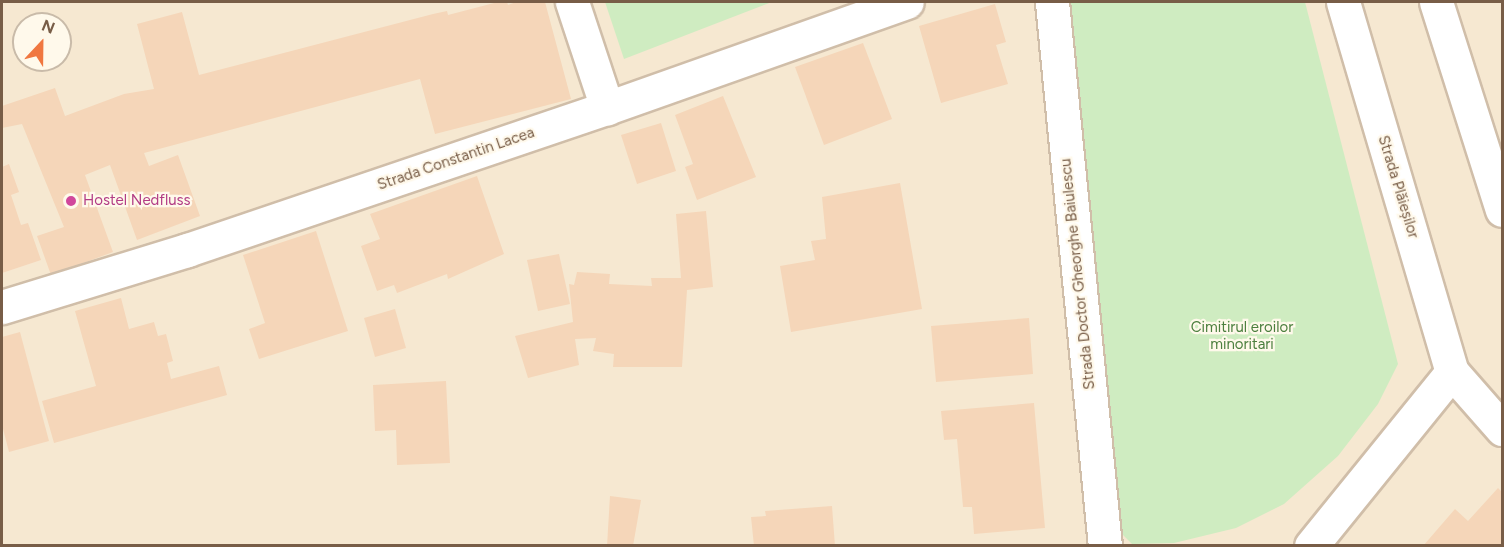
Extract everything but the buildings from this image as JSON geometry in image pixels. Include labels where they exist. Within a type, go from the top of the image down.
[{"type":"street","points":[[572,2],[608,108]]},
{"type":"street","name":"Strada Constantin Lacea","points":[[2,307],[186,250],[608,108],[907,2]]},
{"type":"street","name":"Strada Doctor Gheorghe Baiulescu","points":[[1052,2],[1105,546]]},
{"type":"street","name":"Strada Plăieșilor","points":[[1343,2],[1452,372],[1503,429]]},
{"type":"street","points":[[1436,2],[1503,210]]},
{"type":"street","points":[[1311,546],[1452,372]]},
{"type":"shaded area","points":[[2,2],[1502,2],[1502,545],[2,545]]},
{"type":"green space","points":[[605,2],[772,2],[624,59]]},
{"type":"green space","name":"Cimitirul eroilor minoritari","points":[[1059,2],[1305,2],[1398,364],[1378,404],[1338,456],[1284,504],[1236,528],[1174,543],[1132,544],[1115,527]]},
{"type":"place","name":"Hostel Nedfluss","points":[[71,201]]}]
